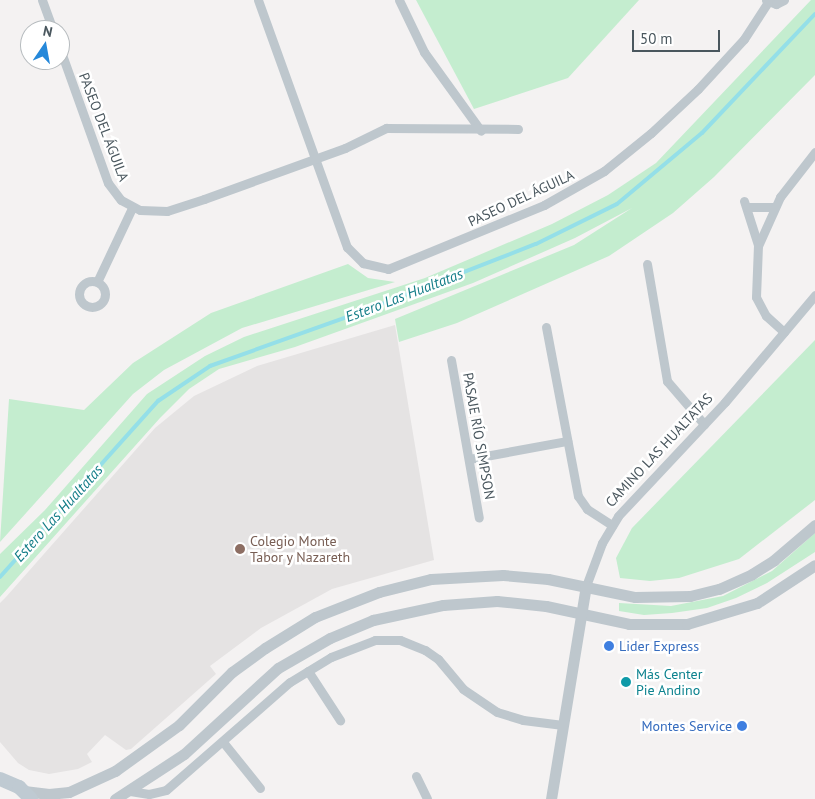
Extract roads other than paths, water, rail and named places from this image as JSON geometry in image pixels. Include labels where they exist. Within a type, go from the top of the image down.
[{"type":"main road","points":[[2,778],[27,795]]},
{"type":"street","points":[[42,0],[49,20]]},
{"type":"street","name":"PASEO DEL ÁGUILA","points":[[258,0],[315,159],[352,254],[376,268],[400,266],[544,206],[604,171],[644,140],[698,89],[744,39],[767,1],[776,4],[784,0]]},
{"type":"street","points":[[399,0],[428,58],[481,131]]},
{"type":"street","name":"PASEO DEL ÁGUILA","points":[[68,70],[108,183],[116,195],[132,208]]},
{"type":"street","points":[[97,282],[132,208],[148,212],[167,211],[315,159],[393,126],[481,131],[518,129]]},
{"type":"street","points":[[784,332],[758,304],[755,280],[758,246],[774,207],[792,178],[815,152]]},
{"type":"street","points":[[758,246],[746,204],[774,207]]},
{"type":"street","points":[[647,264],[665,375],[674,393],[704,424]]},
{"type":"street","name":"CAMINO LAS HUALTATAS","points":[[551,799],[580,612],[596,555],[612,525],[704,424],[815,295]]},
{"type":"street","points":[[546,327],[580,501],[612,525]]},
{"type":"street","name":"PASAJE RÍO SIMPSON","points":[[451,360],[479,518]]},
{"type":"street","points":[[469,459],[567,441]]},
{"type":"street","points":[[27,795],[69,792],[115,771],[179,725],[247,660],[299,626],[356,600],[414,583],[455,576],[526,576],[648,598],[706,592],[763,568],[815,525]]},
{"type":"street","points":[[116,799],[184,754],[238,701],[278,668],[317,644],[358,626],[426,608],[479,602],[530,604],[580,612],[635,625],[699,622],[757,603],[815,565]]},
{"type":"street","points":[[130,791],[167,795],[260,705],[308,671],[359,645],[383,639],[400,640],[432,654],[463,690],[485,706],[523,720],[563,725]]},
{"type":"street","points":[[308,671],[340,720]]},
{"type":"street","points":[[223,742],[260,788]]},
{"type":"street","points":[[416,776],[427,799]]},
{"type":"waterway","name":"Estero Las Hualtatas","points":[[0,577],[158,401],[210,366],[369,309],[536,244],[617,204],[702,133],[815,14]]},
{"type":"place","name":"Colegio Monte Tabor y Nazareth","points":[[240,549]]},
{"type":"place","name":"Lider Express","points":[[609,646]]},
{"type":"place","name":"Más Center Pie Andino","points":[[626,682]]},
{"type":"place","name":"Montes Service","points":[[742,726]]}]
